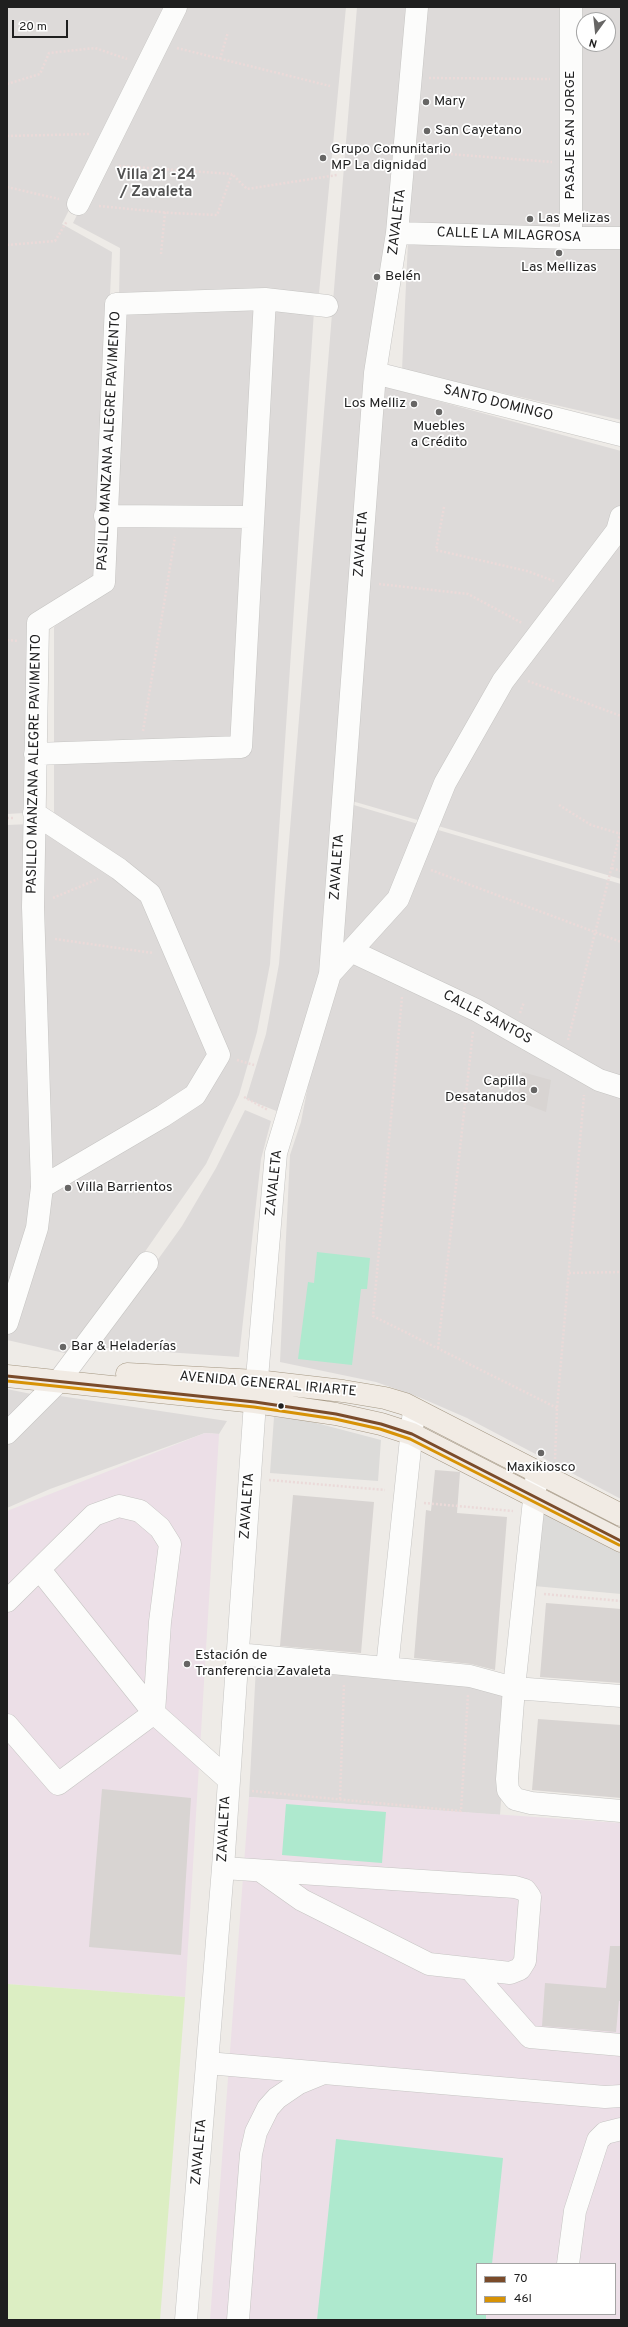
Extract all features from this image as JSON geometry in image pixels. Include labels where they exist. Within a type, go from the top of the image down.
[{"type":"main road","name":"AVENIDA GENERAL IRIARTE","points":[[7,1364],[62,1376]]},
{"type":"main road","name":"AVENIDA GENERAL IRIARTE","points":[[7,1376],[62,1376],[256,1392],[361,1394],[405,1404],[414,1410],[621,1515]]},
{"type":"main road","name":"AVENIDA GENERAL IRIARTE","points":[[256,1392],[336,1414],[381,1424],[412,1434],[534,1505],[621,1541]]},
{"type":"street","points":[[78,204],[176,7]]},
{"type":"street","name":"ZAVALETA","points":[[186,2320],[223,1868],[256,1392],[276,1153],[330,974],[375,373],[398,233],[417,7]]},
{"type":"street","name":"PASAJE SAN JORGE","points":[[571,7],[571,238]]},
{"type":"street","name":"CALLE LA MILAGROSA","points":[[398,233],[621,238]]},
{"type":"street","points":[[35,754],[241,747],[265,299]]},
{"type":"street","name":"PASILLO MANZANA ALEGRE PAVIMENTO","points":[[7,1323],[37,1228],[42,1187],[33,907],[38,623],[104,582],[105,516],[116,304],[265,299],[327,306]]},
{"type":"street","name":"SANTO DOMINGO","points":[[375,373],[621,435]]},
{"type":"street","points":[[105,516],[253,517]]},
{"type":"street","points":[[330,974],[398,899],[444,783],[508,674],[617,532],[621,517]]},
{"type":"street","points":[[34,813],[119,869],[150,894],[219,1055],[195,1095],[163,1116],[42,1187]]},
{"type":"street","name":"CALLE SANTOS","points":[[351,951],[476,1010],[599,1080],[621,1087]]},
{"type":"street","points":[[7,1433],[62,1376],[147,1262]]},
{"type":"street","points":[[387,1668],[414,1410]]},
{"type":"street","points":[[546,1477],[534,1505],[514,1688],[507,1779],[508,1790],[521,1801],[532,1804],[621,1811]]},
{"type":"street","points":[[7,1601],[94,1515],[119,1506],[140,1511],[160,1528],[170,1544],[160,1622],[154,1713],[58,1784],[7,1725]]},
{"type":"street","points":[[40,1570],[154,1713],[228,1779]]},
{"type":"street","points":[[237,1654],[470,1676],[514,1688],[621,1696]]},
{"type":"street","points":[[223,1868],[515,1886],[525,1890],[530,1897],[525,1961],[520,1969],[510,1973],[429,1964],[302,1900],[261,1871]]},
{"type":"street","points":[[470,1969],[530,2037],[621,2045]]},
{"type":"street","points":[[207,2063],[605,2097],[621,2096]]},
{"type":"street","points":[[238,2320],[251,2154],[256,2132],[268,2108],[287,2089],[322,2073]]},
{"type":"street","points":[[568,2263],[575,2211],[598,2140],[605,2133],[621,2130]]},
{"type":"path","points":[[220,59],[228,32]]},
{"type":"path","points":[[158,44],[330,86]]},
{"type":"path","points":[[7,84],[40,74],[49,54],[95,48],[147,65]]},
{"type":"path","points":[[412,78],[571,79]]},
{"type":"path","points":[[7,136],[113,134]]},
{"type":"path","points":[[406,151],[570,164]]},
{"type":"path","points":[[97,165],[232,174],[247,189],[337,175]]},
{"type":"path","points":[[7,187],[78,204],[217,215],[232,174]]},
{"type":"path","points":[[7,245],[56,241],[78,204]]},
{"type":"path","points":[[161,254],[165,212]]},
{"type":"path","points":[[444,507],[436,550],[527,571],[574,588]]},
{"type":"path","points":[[139,751],[178,516]]},
{"type":"path","points":[[359,582],[468,594],[540,632]]},
{"type":"path","points":[[508,674],[621,716]]},
{"type":"path","points":[[559,805],[591,825],[621,833],[563,1059]]},
{"type":"path","points":[[413,863],[621,942]]},
{"type":"path","points":[[612,868],[621,871]]},
{"type":"path","points":[[33,907],[119,869]]},
{"type":"path","points":[[34,936],[177,956]]},
{"type":"path","points":[[404,976],[373,1316],[557,1408]]},
{"type":"path","points":[[438,1348],[476,1010]]},
{"type":"path","points":[[546,1477],[557,1408],[586,1073]]},
{"type":"path","points":[[244,1097],[286,1120]]},
{"type":"path","points":[[569,1273],[621,1272]]},
{"type":"path","points":[[250,1478],[405,1496],[534,1505]]},
{"type":"path","points":[[524,1592],[621,1601]]},
{"type":"path","points":[[340,1799],[345,1664]]},
{"type":"path","points":[[252,1791],[461,1811],[470,1676]]},
{"type":"shaded area","points":[[7,7],[171,7],[62,224],[112,252],[97,577],[41,620],[41,812],[7,814]]},
{"type":"shaded area","points":[[181,7],[346,7],[319,293],[119,298],[120,248],[73,223]]},
{"type":"shaded area","points":[[357,7],[406,7],[380,370],[329,938],[284,1114],[246,1099],[266,1034],[279,964]]},
{"type":"shaded area","points":[[422,7],[621,7],[621,420],[402,370],[416,71]]},
{"type":"shaded area","points":[[120,309],[314,311],[270,964],[257,1032],[239,1095],[206,1164],[73,1355],[7,1340],[7,825],[54,823],[54,627],[111,586]]},
{"type":"shaded area","points":[[383,386],[621,451],[621,879],[345,799]]},
{"type":"shaded area","points":[[347,803],[621,884],[621,1089],[337,940]]},
{"type":"shaded area","points":[[334,950],[489,1022],[621,1098],[621,1499],[467,1418],[421,1398],[376,1382],[280,1362],[290,1155],[301,1122]]},
{"type":"shaded area","points":[[245,1110],[271,1121],[261,1159],[239,1357],[92,1347],[131,1297],[182,1226],[216,1168]]},
{"type":"shaded area","points":[[7,1389],[36,1395],[7,1423]]},
{"type":"shaded area","points":[[60,1396],[227,1421],[219,1434],[205,1433],[50,1489],[7,1508],[7,1444]]},
{"type":"shaded area","points":[[274,1417],[305,1420],[381,1440],[378,1481],[270,1473]]},
{"type":"shaded area","points":[[205,1433],[219,1434],[185,1997],[7,1984],[7,1511]]},
{"type":"shaded area","points":[[541,1508],[621,1549],[621,1594],[534,1586]]},
{"type":"shaded area","points":[[256,1667],[510,1684],[500,1815],[249,1797]]},
{"type":"shaded area","points":[[249,1797],[621,1823],[621,2320],[210,2320]]},
{"type":"green space","points":[[317,1252],[370,1258],[367,1289],[361,1289],[352,1365],[298,1359],[308,1282],[314,1283]]},
{"type":"green space","points":[[286,1804],[386,1812],[382,1863],[282,1855]]},
{"type":"green space","points":[[7,1984],[185,1997],[160,2320],[7,2320]]},
{"type":"green space","points":[[336,2139],[503,2158],[492,2263],[476,2263],[476,2315],[486,2315],[486,2320],[317,2320]]},
{"type":"building","name":"Capilla Desatanudos","points":[[522,1072],[551,1080],[546,1112],[517,1101]]},
{"type":"building","points":[[435,1470],[460,1472],[457,1513],[507,1517],[495,1670],[471,1664],[414,1658],[426,1510],[431,1511]]},
{"type":"building","points":[[293,1495],[374,1502],[361,1653],[280,1646]]},
{"type":"building","points":[[546,1603],[621,1609],[621,1683],[540,1677]]},
{"type":"building","points":[[538,1719],[621,1725],[621,1798],[532,1790]]},
{"type":"building","points":[[102,1789],[191,1798],[181,1955],[89,1947]]},
{"type":"building","points":[[610,1946],[621,1946],[621,2001],[619,2001],[616,2032],[542,2026],[545,1983],[606,1988]]},
{"type":"transit line","name":"70","points":[[7,1376],[255,1402],[336,1414],[381,1424],[412,1434],[621,1541]]},
{"type":"transit line","name":"46I","points":[[7,1381],[254,1407],[335,1419],[380,1429],[410,1439],[619,1545]]},
{"type":"place","name":"Mary","points":[[426,102]]},
{"type":"place","name":"San Cayetano","points":[[427,131]]},
{"type":"place","name":"Grupo Comunitario MP La dignidad","points":[[323,158]]},
{"type":"place","name":"Las Melizas","points":[[530,219]]},
{"type":"place","name":"Las Mellizas","points":[[559,253]]},
{"type":"place","name":"Belén","points":[[377,277]]},
{"type":"place","name":"Los Melliz","points":[[414,404]]},
{"type":"place","name":"Muebles a Crédito","points":[[439,412]]},
{"type":"place","name":"Capilla Desatanudos","points":[[534,1090]]},
{"type":"place","name":"Villa Barrientos","points":[[68,1188]]},
{"type":"place","name":"Bar & Heladerías","points":[[63,1347]]},
{"type":"place","name":"Maxikiosco","points":[[541,1453]]},
{"type":"place","name":"Estación de Tranferencia Zavaleta","points":[[187,1664]]},
{"type":"district","name":"Villa 21 -24 / Zavaleta","points":[[156,184]]}]
